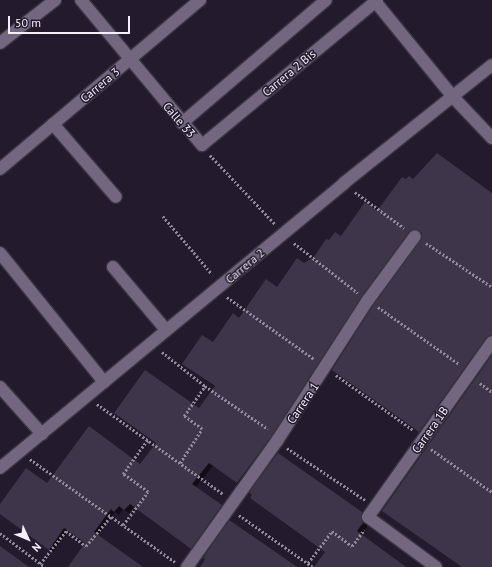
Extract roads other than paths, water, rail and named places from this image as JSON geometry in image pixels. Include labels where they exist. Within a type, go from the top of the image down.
[{"type":"street","points":[[0,43],[55,0]]},
{"type":"street","name":"Calle 33","points":[[81,0],[129,61],[202,145]]},
{"type":"street","name":"Carrera 3","points":[[0,168],[200,0]]},
{"type":"street","points":[[182,123],[326,0]]},
{"type":"street","points":[[375,1],[453,97],[492,138]]},
{"type":"street","name":"Carrera 2 Bis","points":[[202,145],[375,1]]},
{"type":"street","name":"Carrera 2","points":[[0,468],[166,330],[492,65]]},
{"type":"street","points":[[53,124],[116,197]]},
{"type":"street","name":"Carrera 1","points":[[182,565],[231,505],[278,439],[368,300],[415,236]]},
{"type":"street","points":[[0,253],[104,382]]},
{"type":"street","points":[[114,267],[166,330]]},
{"type":"street","name":"Carrera 1B","points":[[436,567],[370,519],[375,507],[492,342]]},
{"type":"street","points":[[0,387],[42,434]]}]
